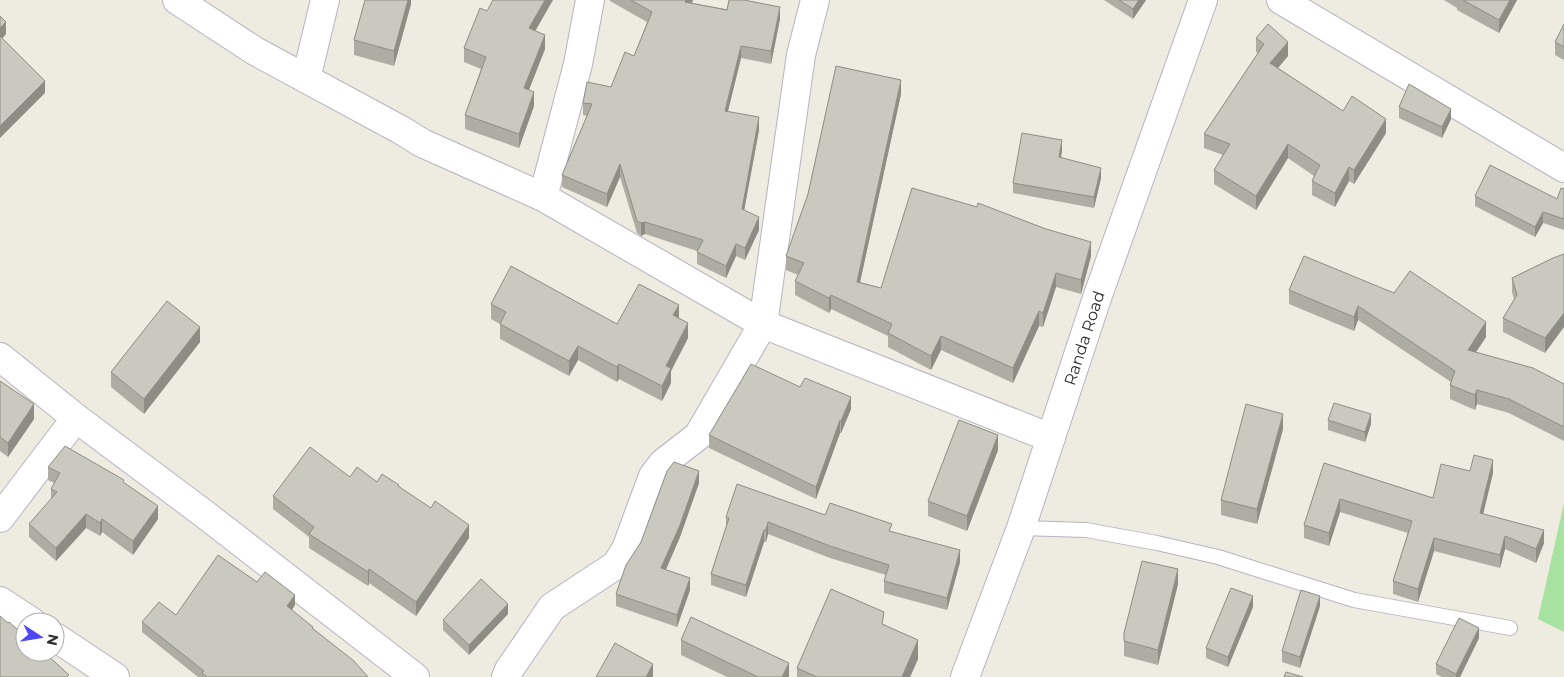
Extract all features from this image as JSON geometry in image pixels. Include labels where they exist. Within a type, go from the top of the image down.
[{"type":"street","points":[[177,0],[255,51],[422,143],[543,197],[763,324],[1051,438]]},
{"type":"street","points":[[306,79],[325,0]]},
{"type":"street","points":[[543,197],[578,64],[590,0]]},
{"type":"street","points":[[506,677],[552,607],[616,565],[626,549],[653,476],[663,463],[698,436],[763,324],[801,55],[815,0]]},
{"type":"street","name":"Randa Road","points":[[965,677],[1021,528],[1097,298],[1203,0]]},
{"type":"street","points":[[1281,0],[1564,168]]},
{"type":"street","points":[[0,358],[415,677]]},
{"type":"street","points":[[0,518],[76,418]]},
{"type":"street","points":[[0,601],[17,612]]},
{"type":"street","points":[[65,644],[115,677]]},
{"type":"lane","points":[[1021,528],[1086,530],[1157,543],[1218,557],[1354,600],[1510,628]]},
{"type":"green space","points":[[1564,503],[1564,632],[1538,619]]},
{"type":"building","points":[[365,0],[408,0],[394,51],[354,40]]},
{"type":"building","points":[[493,0],[545,0],[529,28],[545,35],[524,88],[534,92],[519,134],[465,115],[486,57],[464,48],[480,8],[487,11]]},
{"type":"building","points":[[631,0],[686,0],[685,2],[727,10],[729,0],[744,0],[780,7],[771,51],[741,46],[725,111],[759,117],[742,209],[759,217],[745,248],[736,244],[726,266],[697,252],[703,240],[637,221],[620,164],[607,194],[562,175],[592,104],[583,103],[587,82],[611,87],[625,52],[634,56],[652,12]]},
{"type":"building","points":[[1119,0],[1139,0],[1133,9]]},
{"type":"building","points":[[1463,0],[1510,0],[1499,20]]},
{"type":"building","points":[[0,16],[6,22],[0,28]]},
{"type":"building","points":[[1268,24],[1288,42],[1270,63],[1343,111],[1352,96],[1386,119],[1354,170],[1349,167],[1335,193],[1312,181],[1320,165],[1288,144],[1256,196],[1214,170],[1230,144],[1204,134],[1264,44],[1256,38]]},
{"type":"building","points":[[1564,24],[1564,47],[1555,42]]},
{"type":"building","points":[[0,36],[45,81],[0,126]]},
{"type":"building","points":[[836,66],[901,80],[857,282],[881,288],[912,188],[977,207],[978,203],[1046,229],[1091,242],[1081,280],[1056,273],[1043,313],[1039,311],[1013,368],[941,336],[931,356],[888,333],[892,324],[831,295],[829,298],[795,281],[804,263],[786,256],[808,194]]},
{"type":"building","points":[[1409,84],[1451,109],[1442,127],[1399,107]]},
{"type":"building","points":[[1022,133],[1062,140],[1059,157],[1101,168],[1094,197],[1013,183]]},
{"type":"building","points":[[1490,165],[1557,199],[1561,188],[1564,189],[1564,219],[1543,212],[1535,227],[1475,196]]},
{"type":"building","points":[[1564,254],[1564,313],[1545,338],[1503,318],[1517,295],[1512,278]]},
{"type":"building","points":[[1304,256],[1394,293],[1410,271],[1486,322],[1468,350],[1533,368],[1564,384],[1564,427],[1509,399],[1477,390],[1475,395],[1450,385],[1455,371],[1358,306],[1354,317],[1289,290]]},
{"type":"building","points":[[511,266],[617,324],[639,284],[679,305],[673,315],[688,323],[666,366],[671,368],[662,386],[619,364],[617,367],[578,346],[569,361],[500,324],[506,312],[491,304]]},
{"type":"building","points":[[167,301],[200,327],[144,399],[111,372]]},
{"type":"building","points":[[751,364],[800,387],[805,378],[851,397],[840,420],[816,487],[709,435]]},
{"type":"building","points":[[0,381],[34,404],[8,443],[0,437]]},
{"type":"building","points":[[1334,403],[1371,414],[1365,432],[1328,420]]},
{"type":"building","points":[[1246,404],[1283,414],[1257,509],[1221,500]]},
{"type":"building","points":[[959,420],[998,435],[967,516],[928,501]]},
{"type":"building","points":[[65,446],[124,480],[123,482],[158,506],[133,541],[102,519],[100,523],[86,514],[56,548],[29,524],[57,492],[51,489],[60,473],[48,467]]},
{"type":"building","points":[[310,447],[350,477],[357,467],[377,482],[382,474],[431,508],[435,501],[469,525],[416,602],[369,569],[368,572],[309,534],[314,527],[273,496]]},
{"type":"building","points":[[1474,455],[1493,460],[1480,513],[1544,530],[1536,549],[1505,536],[1500,555],[1434,538],[1418,589],[1393,581],[1412,521],[1340,499],[1329,533],[1304,525],[1324,463],[1433,498],[1441,464],[1470,471]]},
{"type":"building","points":[[674,462],[699,471],[680,525],[661,568],[690,578],[677,615],[616,594],[626,565],[641,542],[667,471]]},
{"type":"building","points":[[737,484],[825,515],[830,503],[892,524],[889,531],[960,550],[947,598],[884,581],[889,565],[830,546],[768,522],[746,585],[711,574],[729,518],[726,517]]},
{"type":"building","points":[[218,555],[257,582],[265,572],[295,595],[287,606],[354,661],[368,677],[207,677],[202,673],[204,671],[142,622],[159,602],[176,615]]},
{"type":"building","points":[[1142,561],[1178,569],[1158,650],[1124,641],[1124,633]]},
{"type":"building","points":[[481,579],[508,604],[469,645],[443,620]]},
{"type":"building","points":[[1231,588],[1253,596],[1228,657],[1206,648]]},
{"type":"building","points":[[831,589],[884,612],[882,624],[918,640],[902,677],[817,677],[797,668]]},
{"type":"building","points":[[1301,590],[1320,596],[1300,657],[1282,651]]},
{"type":"building","points":[[0,616],[15,627],[15,662],[55,662],[69,675],[67,677],[0,677]]},
{"type":"building","points":[[691,617],[789,663],[782,677],[758,677],[681,640]]},
{"type":"building","points":[[1459,618],[1479,628],[1456,674],[1436,664]]},
{"type":"building","points":[[615,643],[653,664],[646,677],[596,677]]},
{"type":"building","points":[[1286,672],[1303,677],[1284,677]]}]
